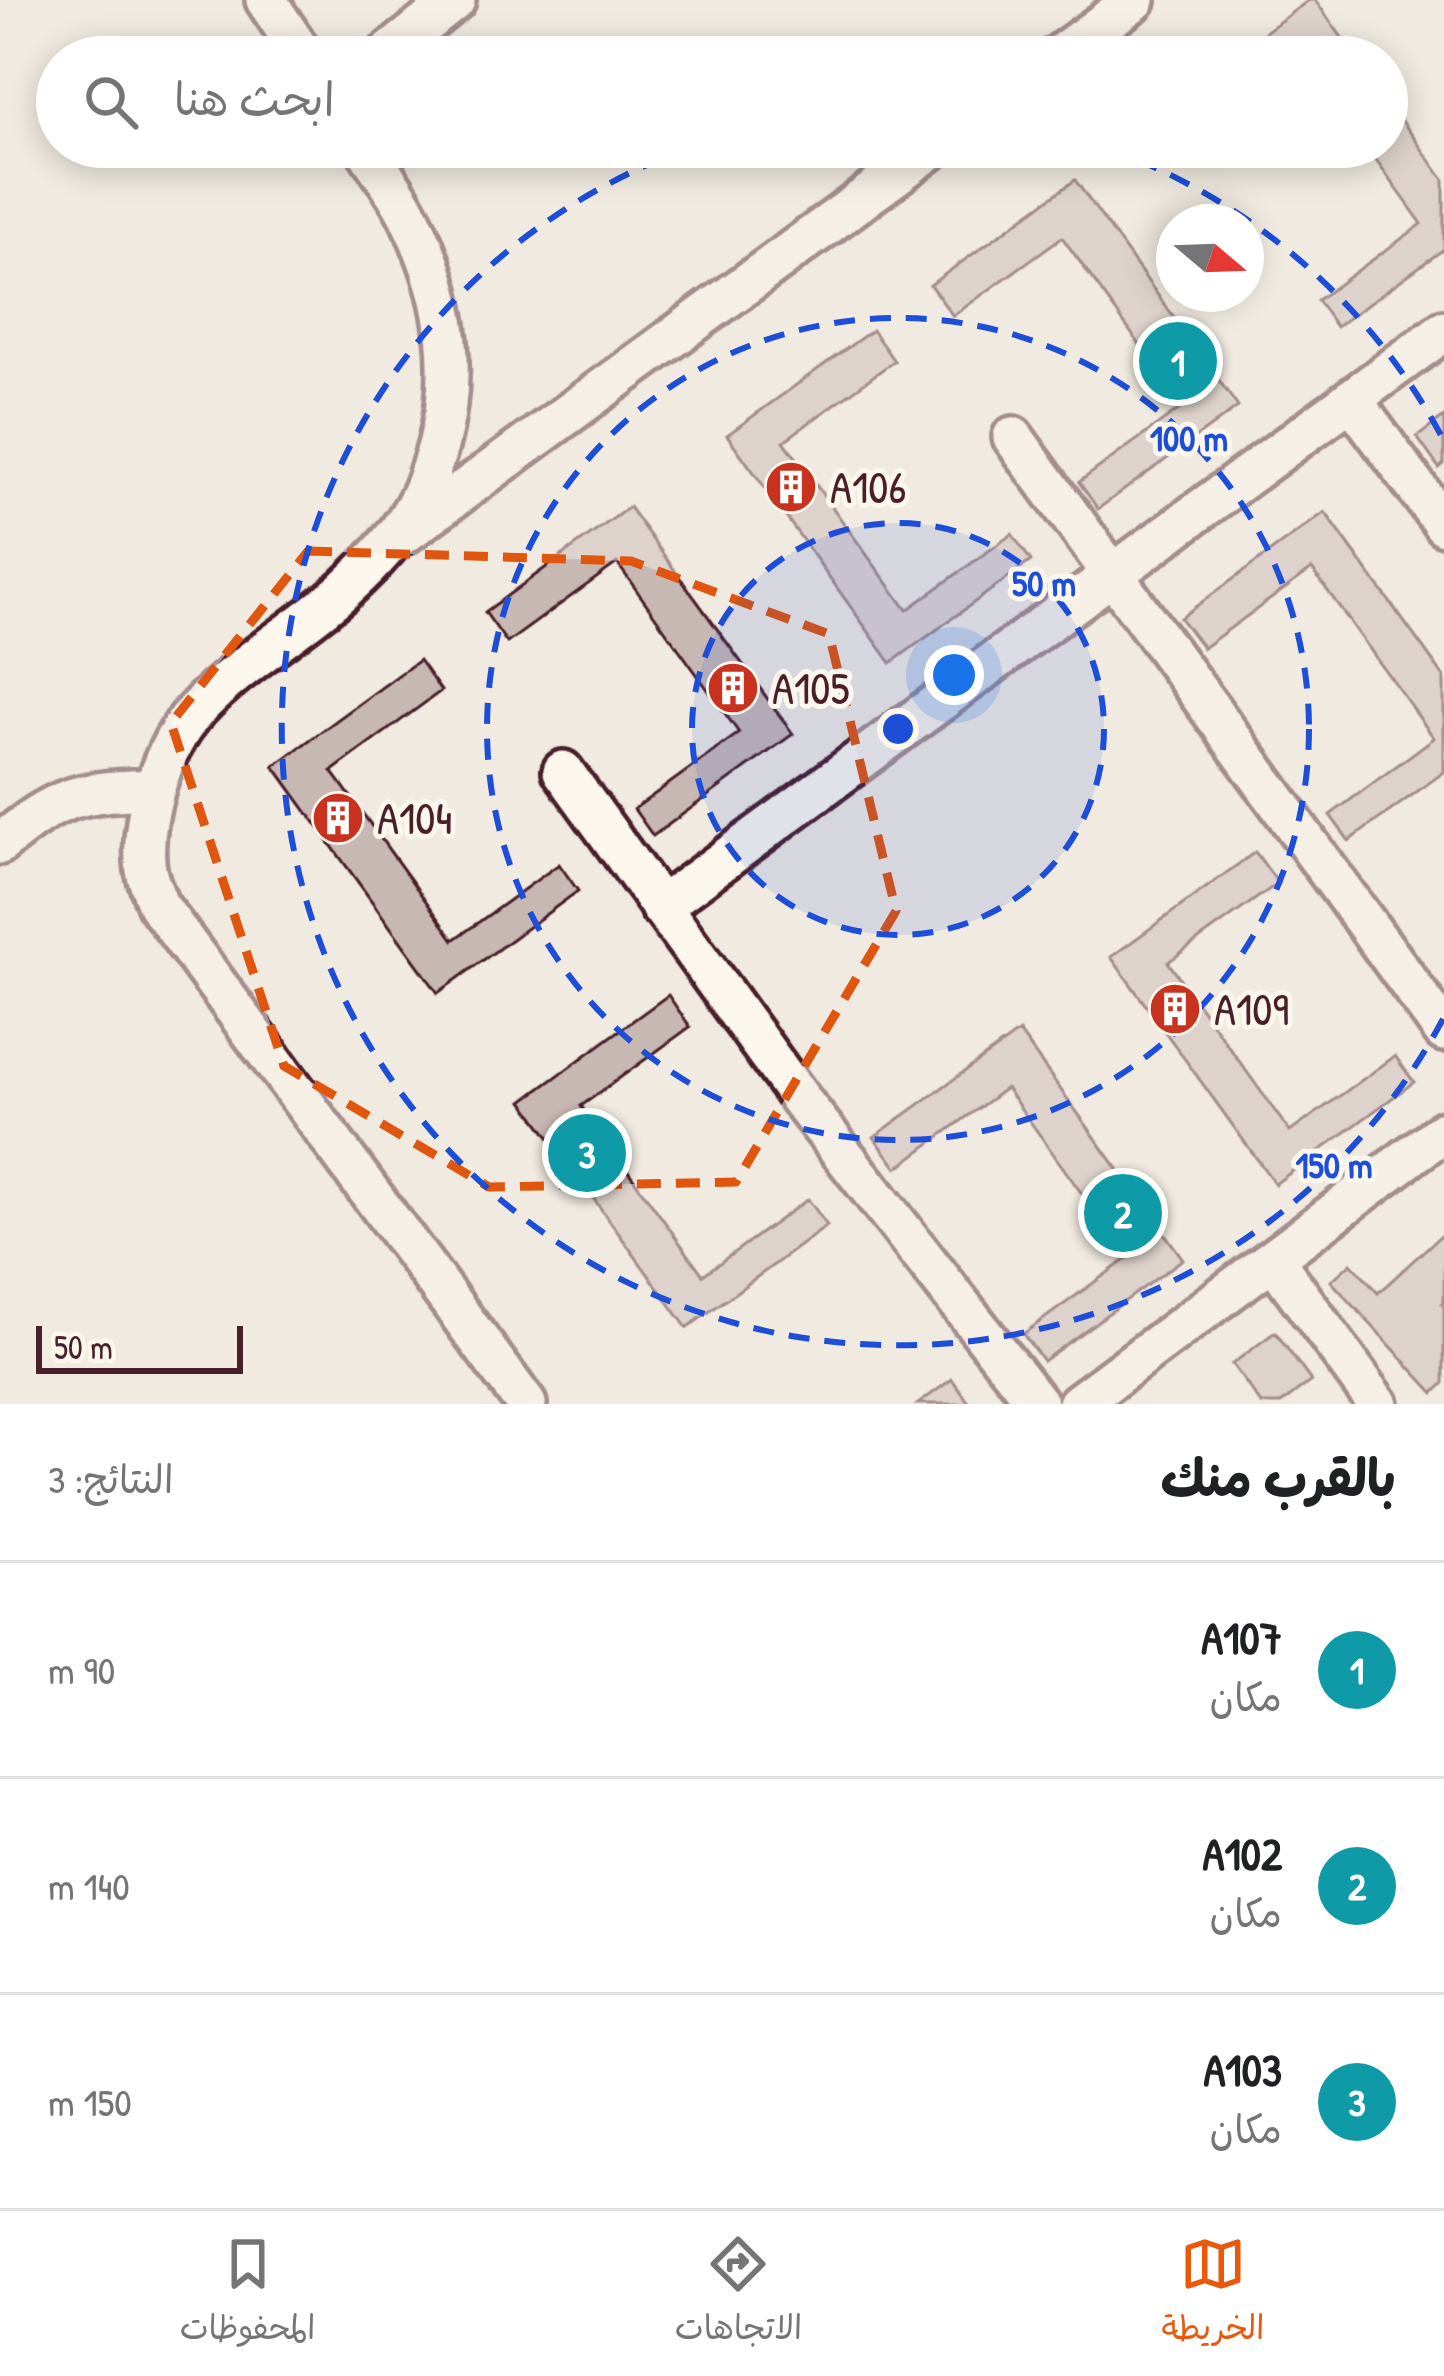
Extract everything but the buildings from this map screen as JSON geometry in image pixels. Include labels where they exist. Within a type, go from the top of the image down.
[{"type":"street","points":[[266,0],[290,36]]},
{"type":"street","points":[[296,0],[319,36]]},
{"type":"street","points":[[410,36],[455,0]]},
{"type":"street","points":[[1086,36],[1136,0]]},
{"type":"street","points":[[378,168],[409,216],[446,322],[450,373],[444,423],[430,472],[412,513],[345,589],[195,710],[173,744],[154,789],[146,833],[146,873],[158,904],[526,1404]]},
{"type":"street","points":[[386,547],[905,168]]},
{"type":"street","points":[[659,907],[1444,331]]},
{"type":"street","points":[[1351,399],[1444,526]]},
{"type":"street","points":[[1013,436],[1444,1031]]},
{"type":"street","points":[[563,772],[803,1102],[1038,1404]]},
{"type":"street","points":[[0,844],[59,801],[81,794],[154,789]]},
{"type":"street","points":[[1078,1404],[1444,1131]]},
{"type":"street","points":[[1273,1258],[1378,1404]]},
{"type":"highlighted area","points":[[308,551],[631,561],[829,634],[896,911],[736,1182],[489,1187],[284,1066],[171,723]]},
{"type":"place","name":"A107","points":[[1178,361]]},
{"type":"place","name":"A106","points":[[791,487]]},
{"type":"place","name":"A105","points":[[733,688]]},
{"type":"place","name":"A104","points":[[338,818]]},
{"type":"place","name":"A109","points":[[1175,1009]]},
{"type":"place","name":"A103","points":[[587,1153]]},
{"type":"place","name":"A102","points":[[1123,1213]]}]
